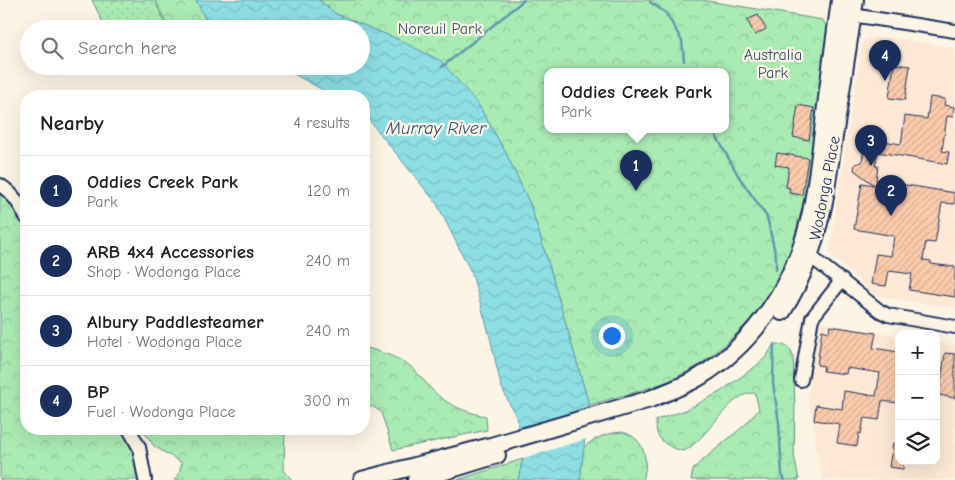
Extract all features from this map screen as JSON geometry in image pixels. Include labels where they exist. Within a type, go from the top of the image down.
[{"type":"main road","name":"Wodonga Place","points":[[604,418],[663,406],[702,387],[730,368],[752,348],[776,320],[794,293],[810,256],[824,202],[846,7]]},
{"type":"main road","name":"Wodonga Place","points":[[493,451],[604,418],[672,391],[703,374],[742,343],[773,305],[795,263],[809,222],[846,7]]},
{"type":"main road","points":[[362,480],[493,451]]},
{"type":"main road","points":[[416,480],[493,451]]},
{"type":"street","points":[[846,7],[955,31]]},
{"type":"street","points":[[0,185],[9,190],[20,205]]},
{"type":"street","points":[[810,256],[880,311],[888,315],[955,327]]},
{"type":"street","points":[[801,380],[812,318],[842,280]]},
{"type":"street","points":[[132,435],[139,447],[145,480]]},
{"type":"shaded area","points":[[868,38],[896,38],[955,48],[955,308],[875,296],[829,253],[862,45],[864,40]]},
{"type":"shaded area","points":[[819,322],[895,335],[895,465],[940,465],[940,343],[955,345],[955,480],[822,480],[808,395]]},
{"type":"green space","points":[[92,0],[155,0],[164,20],[102,20]]},
{"type":"green space","points":[[155,0],[196,0],[206,20],[164,20]]},
{"type":"green space","points":[[319,0],[702,0],[823,20],[827,27],[808,185],[788,261],[764,308],[721,348],[698,366],[669,381],[589,405],[530,204],[506,153],[478,104],[397,39],[370,28],[370,20],[351,20],[336,14]]},
{"type":"green space","points":[[0,193],[16,207],[20,214],[20,435],[124,435],[139,458],[142,480],[0,480]]},
{"type":"green space","points":[[774,344],[786,346],[793,356],[795,405],[794,455],[799,480],[691,480],[693,470],[697,465],[746,424],[759,409],[755,393],[746,394],[728,407],[702,437],[684,451],[672,448],[661,440],[657,433],[656,420],[686,410],[720,392],[756,366],[766,357]]},
{"type":"green space","points":[[370,349],[394,357],[410,366],[445,401],[460,409],[486,416],[487,430],[393,450],[381,412],[372,406],[370,407]]},
{"type":"green space","points":[[622,432],[636,439],[640,444],[645,458],[643,480],[580,480],[583,448],[601,437]]},
{"type":"green space","points":[[146,435],[285,435],[284,470],[292,480],[174,480],[179,473],[182,463],[154,446]]},
{"type":"green space","points":[[523,459],[518,480],[457,480]]},
{"type":"water","name":"Murray River","points":[[196,0],[319,0],[336,14],[351,20],[206,20]]},
{"type":"water","name":"Murray River","points":[[370,28],[441,61],[478,104],[506,153],[530,204],[589,405],[580,480],[518,480],[523,459],[517,419],[501,386],[490,337],[472,274],[437,204],[370,121],[370,90],[323,90],[296,75],[370,75]]},
{"type":"pier","points":[[590,410],[586,439],[520,459],[516,432]]},
{"type":"building","points":[[758,15],[766,29],[755,35],[747,20]]},
{"type":"building","points":[[894,64],[910,66],[905,100],[889,98]]},
{"type":"building","points":[[930,97],[945,99],[944,105],[954,107],[953,117],[947,116],[942,151],[949,152],[947,164],[878,152],[875,166],[878,166],[876,180],[955,193],[955,204],[942,203],[935,243],[926,242],[923,260],[931,261],[931,264],[955,267],[955,297],[909,290],[912,274],[889,271],[886,286],[871,284],[876,254],[891,256],[894,236],[854,229],[862,183],[874,185],[854,170],[855,164],[862,162],[865,138],[901,144],[905,116],[927,119]]},
{"type":"building","points":[[798,105],[814,108],[809,140],[793,137]]},
{"type":"building","points":[[777,153],[808,158],[802,195],[789,193],[790,188],[786,187],[789,167],[775,165]]},
{"type":"building","points":[[830,326],[876,333],[873,348],[895,351],[895,403],[882,401],[879,420],[864,418],[857,446],[837,443],[840,424],[814,420],[816,405],[842,409],[844,391],[876,396],[880,373],[847,368],[846,374],[823,371],[824,366],[817,365],[822,330],[829,332]]},
{"type":"building","points":[[945,353],[955,354],[955,398],[940,395]]},
{"type":"building","points":[[893,443],[895,443],[895,465],[904,465],[903,469],[889,467]]},
{"type":"waterway","points":[[442,67],[524,0]]},
{"type":"waterway","points":[[650,2],[666,13],[682,41],[684,61]]},
{"type":"waterway","points":[[715,133],[739,177],[767,217],[776,257],[776,270]]},
{"type":"waterway","points":[[774,344],[773,383],[779,423],[782,475],[785,480]]},
{"type":"place","name":"BP","points":[[885,81]]},
{"type":"place","name":"Albury Paddlesteamer","points":[[871,166]]},
{"type":"place","name":"Oddies Creek Park","points":[[636,191]]},
{"type":"place","name":"ARB 4x4 Accessories","points":[[891,216]]},
{"type":"park label","name":"Noreuil Park","points":[[440,28]]},
{"type":"park label","name":"Australia Park","points":[[773,63]]}]
